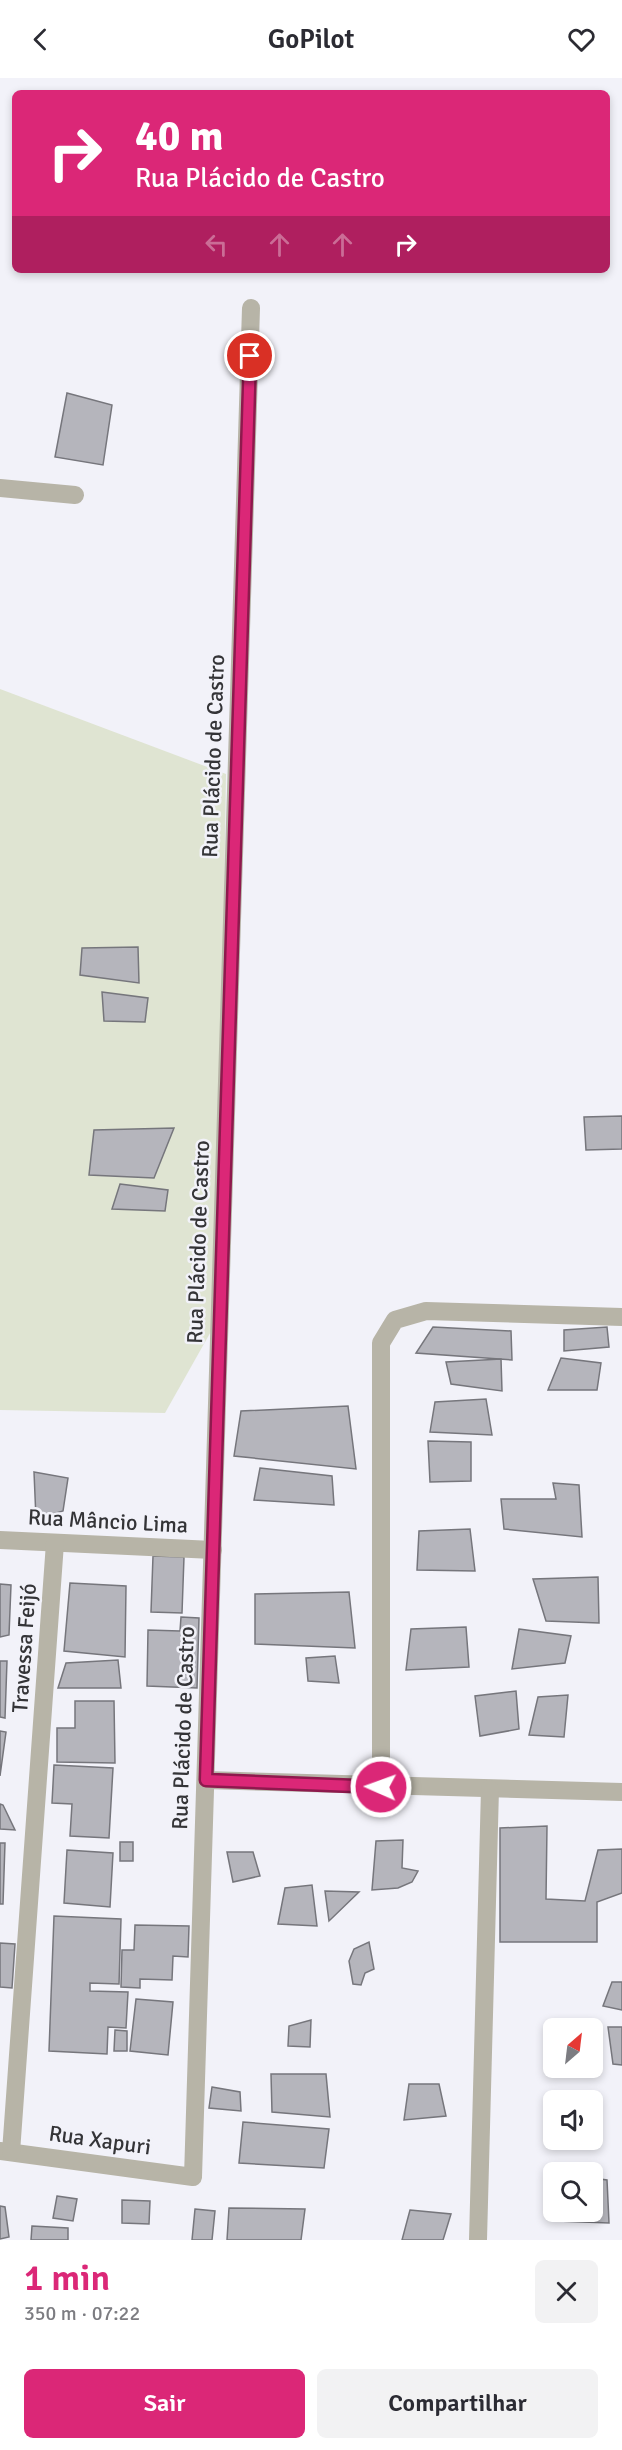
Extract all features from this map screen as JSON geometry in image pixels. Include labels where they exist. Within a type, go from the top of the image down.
[{"type":"street","name":"Rua Plácido de Castro","points":[[193,2177],[251,308]]},
{"type":"street","points":[[0,489],[75,495]]},
{"type":"street","points":[[381,1787],[381,1343],[395,1320],[426,1311],[622,1317]]},
{"type":"street","name":"Rua Mâncio Lima","points":[[0,1540],[213,1550]]},
{"type":"street","name":"Travessa Feijó","points":[[6,2151],[55,1543]]},
{"type":"street","points":[[206,1780],[381,1787],[622,1792]]},
{"type":"street","points":[[478,2240],[490,1789]]},
{"type":"street","name":"Rua Xapuri","points":[[6,2151],[193,2177]]},
{"type":"green space","points":[[0,689],[226,774],[218,1319],[165,1413],[0,1410]]},
{"type":"building","points":[[67,393],[112,405],[103,465],[55,457]]},
{"type":"building","points":[[138,947],[139,983],[80,975],[82,948]]},
{"type":"building","points":[[102,992],[148,998],[145,1022],[104,1021]]},
{"type":"building","points":[[622,1116],[622,1149],[586,1150],[584,1117]]},
{"type":"building","points":[[174,1128],[154,1178],[89,1175],[94,1130]]},
{"type":"building","points":[[120,1184],[168,1190],[165,1211],[112,1209]]},
{"type":"building","points":[[433,1327],[511,1331],[512,1360],[416,1353]]},
{"type":"building","points":[[607,1327],[609,1347],[564,1351],[564,1330]]},
{"type":"building","points":[[561,1358],[601,1363],[597,1390],[548,1390]]},
{"type":"building","points":[[501,1359],[502,1391],[451,1384],[446,1362]]},
{"type":"building","points":[[486,1399],[492,1435],[430,1432],[435,1402]]},
{"type":"building","points":[[348,1406],[356,1469],[234,1456],[241,1411]]},
{"type":"building","points":[[428,1441],[471,1442],[471,1481],[430,1482]]},
{"type":"building","points":[[260,1468],[332,1476],[334,1505],[254,1500]]},
{"type":"building","points":[[34,1472],[68,1478],[63,1511],[36,1519]]},
{"type":"building","points":[[553,1483],[579,1485],[582,1537],[504,1529],[501,1499],[556,1499]]},
{"type":"building","points":[[470,1529],[475,1571],[417,1570],[419,1531]]},
{"type":"building","points":[[153,1556],[184,1557],[182,1613],[151,1612]]},
{"type":"building","points":[[598,1577],[599,1623],[546,1621],[533,1579]]},
{"type":"building","points":[[70,1583],[126,1586],[125,1657],[64,1651]]},
{"type":"building","points":[[0,1584],[11,1585],[9,1635],[0,1637]]},
{"type":"building","points":[[349,1592],[355,1648],[255,1644],[255,1594]]},
{"type":"building","points":[[181,1617],[199,1618],[197,1688],[147,1686],[148,1630],[180,1631]]},
{"type":"building","points":[[466,1627],[469,1667],[406,1670],[411,1629]]},
{"type":"building","points":[[519,1629],[571,1636],[565,1663],[512,1669]]},
{"type":"building","points":[[335,1656],[339,1683],[308,1681],[306,1658]]},
{"type":"building","points":[[118,1660],[121,1688],[58,1688],[66,1663]]},
{"type":"building","points":[[0,1661],[7,1661],[5,1718],[0,1717]]},
{"type":"building","points":[[516,1691],[519,1729],[480,1736],[475,1696]]},
{"type":"building","points":[[568,1695],[564,1737],[529,1735],[538,1697]]},
{"type":"building","points":[[75,1701],[114,1701],[115,1763],[57,1762],[57,1728],[75,1728]]},
{"type":"building","points":[[0,1731],[6,1732],[0,1776]]},
{"type":"building","points":[[54,1765],[113,1768],[109,1838],[70,1836],[72,1804],[52,1803]]},
{"type":"building","points":[[0,1804],[3,1805],[15,1830],[0,1829]]},
{"type":"building","points":[[547,1826],[546,1899],[585,1901],[598,1850],[622,1849],[622,1893],[597,1902],[597,1942],[500,1942],[500,1828]]},
{"type":"building","points":[[403,1840],[402,1868],[418,1871],[412,1882],[398,1888],[372,1890],[376,1841]]},
{"type":"building","points":[[120,1842],[133,1842],[133,1861],[120,1861]]},
{"type":"building","points":[[0,1843],[5,1843],[3,1904],[0,1904]]},
{"type":"building","points":[[67,1850],[113,1853],[110,1907],[64,1903]]},
{"type":"building","points":[[227,1852],[253,1852],[260,1876],[233,1882]]},
{"type":"building","points":[[312,1885],[317,1926],[278,1924],[285,1888]]},
{"type":"building","points":[[325,1891],[359,1892],[329,1921]]},
{"type":"building","points":[[54,1916],[121,1919],[119,1984],[90,1983],[90,1991],[128,1992],[126,2028],[108,2027],[107,2054],[49,2051]]},
{"type":"building","points":[[135,1925],[189,1926],[188,1957],[173,1956],[172,1980],[140,1979],[140,1988],[121,1987],[122,1950],[134,1950]]},
{"type":"building","points":[[369,1942],[374,1969],[365,1973],[361,1985],[353,1984],[349,1961],[354,1949]]},
{"type":"building","points":[[0,1943],[15,1944],[12,1988],[0,1987]]},
{"type":"building","points":[[612,1982],[622,1982],[622,2010],[603,2006]]},
{"type":"building","points":[[136,1999],[173,2002],[168,2055],[130,2051]]},
{"type":"building","points":[[311,2020],[310,2047],[288,2046],[289,2026]]},
{"type":"building","points":[[608,2027],[622,2027],[622,2065],[613,2064]]},
{"type":"building","points":[[115,2030],[127,2031],[127,2051],[114,2051]]},
{"type":"building","points":[[271,2074],[326,2074],[330,2117],[272,2112]]},
{"type":"building","points":[[409,2084],[439,2084],[446,2116],[404,2120]]},
{"type":"building","points":[[212,2087],[240,2092],[241,2111],[209,2108]]},
{"type":"building","points":[[243,2122],[329,2129],[324,2168],[239,2163]]},
{"type":"building","points":[[603,2179],[607,2180],[609,2223],[583,2222],[603,2222]]},
{"type":"building","points":[[57,2196],[77,2199],[73,2221],[53,2218]]},
{"type":"building","points":[[122,2200],[150,2201],[149,2224],[122,2223]]},
{"type":"building","points":[[0,2206],[5,2207],[9,2237],[0,2239]]},
{"type":"building","points":[[229,2208],[305,2209],[301,2240],[227,2240]]},
{"type":"building","points":[[195,2209],[215,2211],[212,2240],[192,2240]]},
{"type":"building","points":[[410,2210],[451,2214],[443,2240],[402,2240]]},
{"type":"building","points":[[32,2226],[68,2228],[68,2240],[31,2240]]},
{"type":"route","points":[[250,356],[206,1780],[381,1787]]}]
